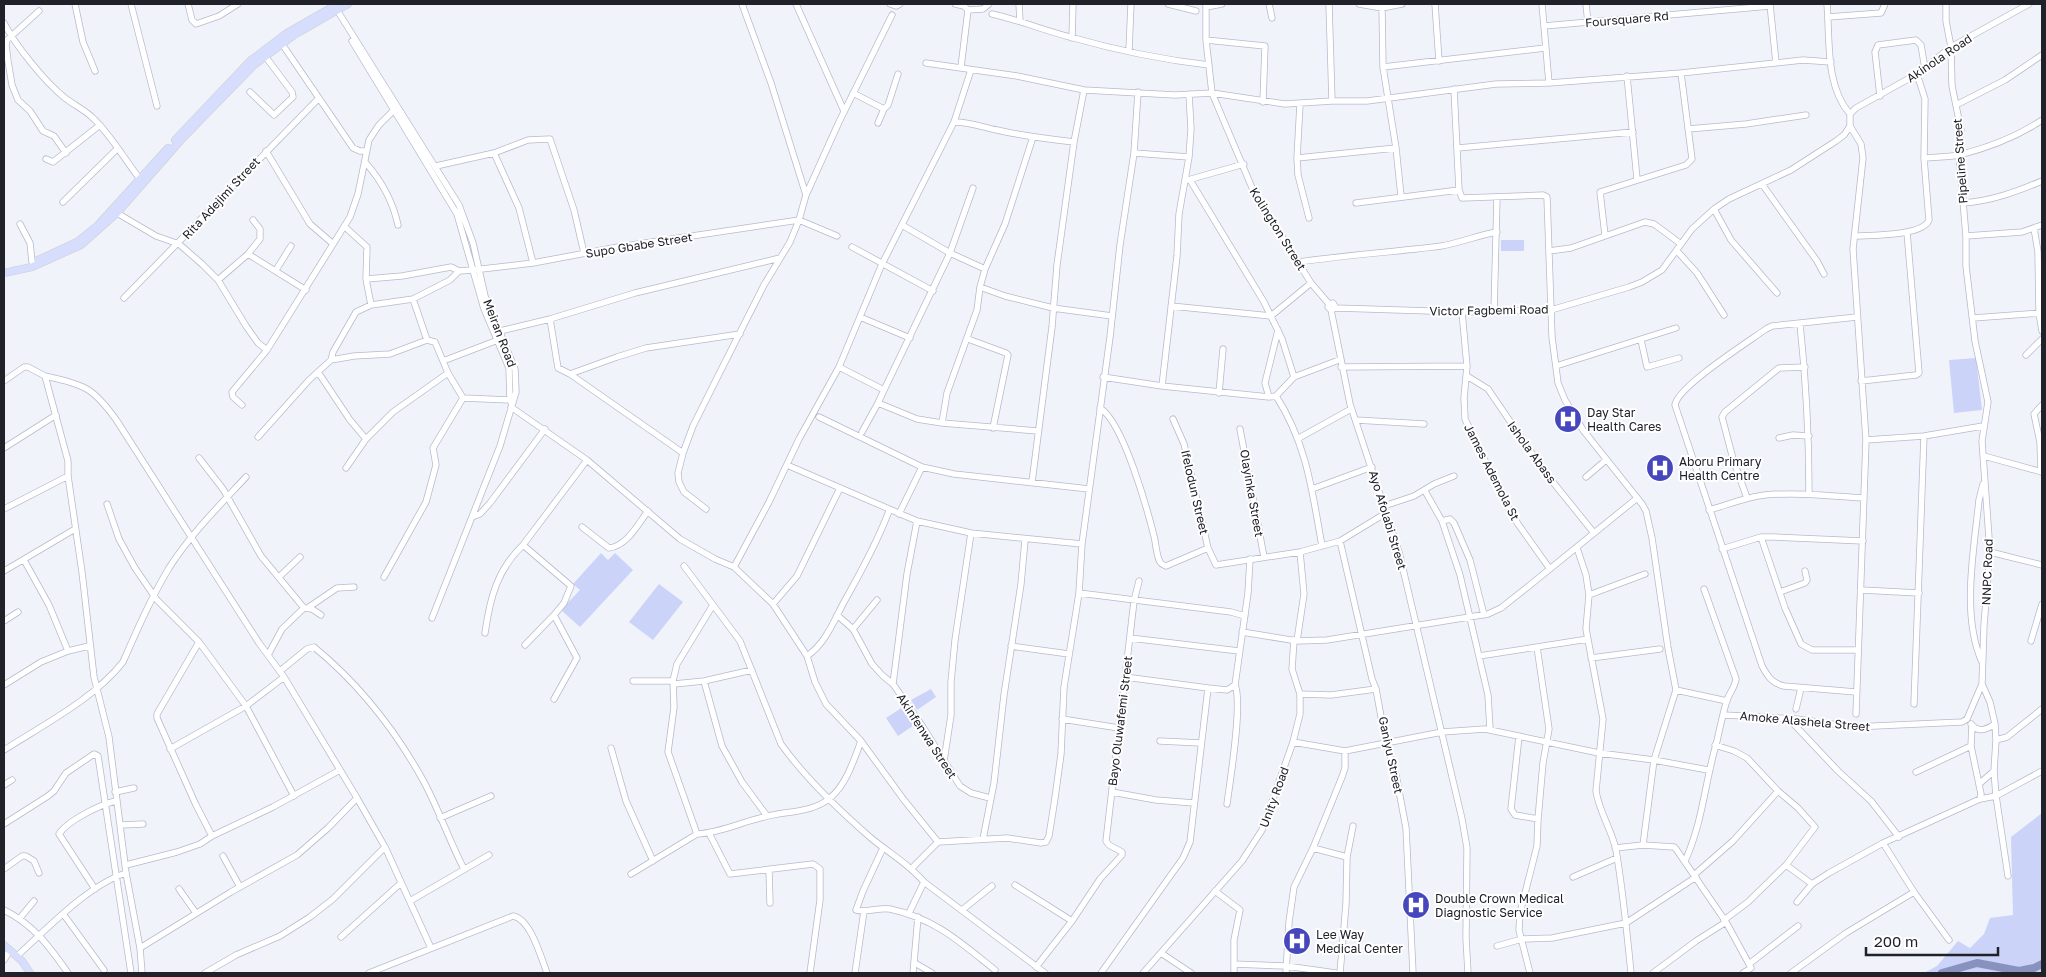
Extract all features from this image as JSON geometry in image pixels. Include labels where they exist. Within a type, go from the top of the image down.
[{"type":"main road","points":[[30,264],[77,242],[98,225],[137,188],[140,179],[250,61],[287,34],[334,7],[348,4]]},
{"type":"main road","points":[[4,273],[81,245],[117,213],[137,188],[232,86],[265,56],[334,7]]},
{"type":"main road","points":[[4,268],[18,268]]},
{"type":"main road","points":[[4,945],[17,956],[30,973]]},
{"type":"street","points":[[75,4],[84,42],[95,71]]},
{"type":"street","points":[[131,4],[156,106]]},
{"type":"street","points":[[188,4],[192,20],[196,24],[219,16],[238,4]]},
{"type":"street","points":[[742,4],[771,84],[806,195]]},
{"type":"street","points":[[796,4],[844,111]]},
{"type":"street","points":[[890,4],[896,6],[900,4]]},
{"type":"street","points":[[955,4],[964,6],[968,10],[983,9],[989,4]]},
{"type":"street","points":[[1019,4],[1020,20]]},
{"type":"street","points":[[1072,38],[1073,4]]},
{"type":"street","points":[[1129,50],[1131,4]]},
{"type":"street","points":[[1168,4],[1196,10]]},
{"type":"street","points":[[1206,6],[1222,4]]},
{"type":"street","points":[[1269,4],[1272,18]]},
{"type":"street","points":[[1329,4],[1332,101]]},
{"type":"street","points":[[1359,4],[1382,8],[1402,4]]},
{"type":"street","points":[[1435,4],[1439,61]]},
{"type":"street","points":[[1542,4],[1549,82]]},
{"type":"street","points":[[1586,4],[1588,23]]},
{"type":"street","points":[[1827,4],[1831,62],[1836,91],[1840,104],[1850,114],[1850,126],[1861,144],[1863,158],[1853,250],[1866,440],[1856,714]]},
{"type":"street","points":[[1828,17],[1881,13],[1885,4]]},
{"type":"street","name":"Pipeline Street","points":[[1946,4],[1946,20],[1951,47],[1952,86],[1960,130],[1959,155],[1966,236],[1966,266],[1973,318]]},
{"type":"street","name":"Akinola Road","points":[[1850,114],[1856,108],[1917,74],[1951,47],[2029,4]]},
{"type":"street","points":[[1770,5],[1776,63]]},
{"type":"street","name":"Foursquare Rd","points":[[1544,26],[1770,5]]},
{"type":"street","name":"Kolington Street","points":[[1206,6],[1206,40],[1212,93],[1244,164],[1253,190],[1311,283],[1332,307]]},
{"type":"street","name":"Meiran Road","points":[[334,7],[457,214],[488,304],[514,369],[516,392],[511,404]]},
{"type":"street","points":[[1382,8],[1384,68],[1401,196]]},
{"type":"street","points":[[40,10],[11,36],[6,43],[6,62],[12,86],[18,100],[30,111],[43,131],[54,136],[66,153]]},
{"type":"street","points":[[961,67],[968,10]]},
{"type":"street","points":[[992,14],[1020,20],[1072,38],[1183,62],[1209,65]]},
{"type":"street","points":[[706,508],[684,492],[679,482],[678,473],[683,453],[693,426],[764,285],[800,220],[806,195],[844,111],[892,15]]},
{"type":"street","points":[[4,23],[11,36],[50,83],[65,98],[88,113],[100,125],[140,179]]},
{"type":"street","name":"Meiran Road","points":[[351,37],[436,166],[462,210],[484,308],[509,368],[511,404]]},
{"type":"street","points":[[1206,40],[1266,46],[1263,102]]},
{"type":"street","points":[[1880,96],[1875,52],[1878,45],[1916,40],[1921,45],[1924,68]]},
{"type":"street","points":[[282,44],[353,148],[366,151]]},
{"type":"street","points":[[1384,68],[1545,48]]},
{"type":"street","points":[[1956,106],[2005,80],[2042,55]]},
{"type":"street","points":[[250,92],[274,115],[293,97],[292,92],[265,56]]},
{"type":"street","points":[[926,62],[1084,90],[1164,95],[1212,93],[1263,102],[1300,104],[1332,101],[1367,101],[1496,84],[1681,73],[1803,60],[1831,62]]},
{"type":"street","points":[[734,567],[799,439],[839,367],[882,264],[954,122],[971,70]]},
{"type":"street","points":[[1605,235],[1600,192],[1690,163],[1692,159],[1681,73]]},
{"type":"street","points":[[878,123],[884,109],[888,105],[898,74]]},
{"type":"street","points":[[1855,236],[1907,232],[1925,227],[1929,220],[1924,158],[1925,100],[1917,74]]},
{"type":"street","points":[[1627,76],[1637,180]]},
{"type":"street","points":[[1454,89],[1459,190],[1461,196],[1465,199],[1544,195],[1547,197],[1551,310],[1558,383],[1582,430],[1636,499],[1642,504],[1650,524],[1676,690],[1654,760],[1644,845]]},
{"type":"street","points":[[1032,482],[1057,265],[1074,142],[1084,90]]},
{"type":"street","points":[[912,868],[938,842],[1007,838],[1041,843],[1046,842],[1049,836],[1055,798],[1069,654],[1079,593],[1082,544],[1120,245],[1134,153],[1138,92]]},
{"type":"street","points":[[853,93],[884,109]]},
{"type":"street","points":[[1162,386],[1179,214],[1188,180],[1191,129],[1190,94]]},
{"type":"street","name":"Rita Adejimi Street","points":[[124,298],[179,244],[266,151],[319,98]]},
{"type":"street","points":[[1300,104],[1298,176],[1309,218]]},
{"type":"street","points":[[242,405],[233,397],[232,392],[267,350],[306,290],[332,243],[344,227],[355,207],[366,151],[374,130],[394,110]]},
{"type":"street","points":[[1688,129],[1746,124],[1806,115]]},
{"type":"street","points":[[1924,158],[1959,155],[2002,140],[2042,120]]},
{"type":"street","points":[[954,122],[970,122],[995,130],[1074,142]]},
{"type":"street","points":[[46,159],[53,162],[100,125]]},
{"type":"street","name":"Victor Fagbemi Road","points":[[1332,307],[1462,312],[1551,310],[1642,282],[1662,270],[1696,224],[1714,209],[1729,199],[1791,170],[1844,135],[1850,126]]},
{"type":"street","points":[[1458,148],[1633,132]]},
{"type":"street","points":[[942,423],[947,393],[977,310],[985,269],[1005,224],[1033,137]]},
{"type":"street","points":[[436,166],[494,153],[521,142],[535,139],[550,139],[574,210],[584,254]]},
{"type":"street","points":[[1297,158],[1396,148]]},
{"type":"street","points":[[63,202],[117,149]]},
{"type":"street","points":[[266,151],[310,224],[332,243]]},
{"type":"street","points":[[494,153],[519,208],[533,262]]},
{"type":"street","points":[[1134,153],[1189,157]]},
{"type":"street","points":[[365,162],[395,210],[398,225]]},
{"type":"street","points":[[1188,180],[1244,164]]},
{"type":"street","points":[[1188,180],[1271,316],[1290,361],[1294,377]]},
{"type":"street","points":[[1963,203],[1985,201],[2013,193],[2042,181]]},
{"type":"street","points":[[1762,184],[1817,261],[1824,274]]},
{"type":"street","points":[[862,432],[933,291],[950,253],[973,188]]},
{"type":"street","points":[[1356,203],[1459,190]]},
{"type":"street","points":[[1494,312],[1497,197]]},
{"type":"street","points":[[1714,209],[1731,240],[1777,293]]},
{"type":"street","points":[[117,213],[156,236],[179,244],[218,280],[246,326],[258,343],[267,350]]},
{"type":"street","points":[[218,280],[248,254],[260,239],[261,233],[254,220]]},
{"type":"street","points":[[800,220],[837,236]]},
{"type":"street","name":"Supo Gbabe Street","points":[[366,279],[402,276],[451,267],[459,271],[533,262],[800,220]]},
{"type":"street","points":[[1549,252],[1570,248],[1645,222],[1654,224],[1681,244]]},
{"type":"street","points":[[20,224],[30,243],[30,264]]},
{"type":"street","points":[[902,225],[950,253],[985,269]]},
{"type":"street","points":[[1966,236],[2014,233],[2042,225]]},
{"type":"street","points":[[344,227],[367,247],[366,279],[371,305]]},
{"type":"street","points":[[2034,228],[2039,264],[2042,331]]},
{"type":"street","points":[[1299,262],[1345,255],[1441,246],[1460,242],[1478,235],[1497,232]]},
{"type":"street","points":[[1861,381],[1916,376],[1920,373],[1907,232]]},
{"type":"street","points":[[276,270],[290,246]]},
{"type":"street","points":[[852,247],[933,291]]},
{"type":"street","points":[[1676,251],[1697,273],[1724,316]]},
{"type":"street","points":[[248,254],[306,290]]},
{"type":"street","points":[[500,331],[550,319],[635,293],[780,258]]},
{"type":"street","points":[[331,360],[332,352],[354,314],[371,305],[413,299],[450,280],[459,271]]},
{"type":"street","points":[[1171,306],[1271,316],[1311,283]]},
{"type":"street","points":[[980,287],[1005,296],[1053,308],[1112,316]]},
{"type":"street","points":[[413,299],[427,340]]},
{"type":"street","name":"Ayo Afolabi Street","points":[[1332,307],[1340,363],[1351,409],[1399,552],[1450,763],[1466,848],[1468,973]]},
{"type":"street","name":"James Ademola St","points":[[1462,312],[1467,366],[1464,398],[1465,419],[1504,500],[1518,524],[1550,569]]},
{"type":"street","points":[[1973,318],[2040,313]]},
{"type":"street","points":[[860,316],[910,338]]},
{"type":"street","points":[[1856,692],[1774,684],[1768,677],[1762,666],[1675,405],[1676,399],[1692,383],[1772,326],[1857,317]]},
{"type":"street","name":"NNPC Road","points":[[1973,318],[1975,341],[1988,402],[1982,441],[1990,552],[1984,625],[1982,684],[1990,702],[1995,724],[1994,771],[1996,796],[2008,876]]},
{"type":"street","points":[[550,319],[558,368],[570,374],[683,453]]},
{"type":"street","points":[[1800,324],[1805,367],[1809,436],[1809,494]]},
{"type":"street","points":[[1556,366],[1676,328]]},
{"type":"street","points":[[1269,397],[1265,383],[1278,330]]},
{"type":"street","points":[[570,374],[646,348],[740,334]]},
{"type":"street","points":[[968,339],[1008,355],[993,428]]},
{"type":"street","points":[[2026,355],[2042,339]]},
{"type":"street","points":[[258,437],[309,380],[331,360],[354,356],[390,354],[427,340],[435,342],[448,373],[463,398]]},
{"type":"street","points":[[443,361],[498,340]]},
{"type":"street","points":[[1640,340],[1647,367],[1679,358]]},
{"type":"street","points":[[1219,393],[1223,349]]},
{"type":"street","points":[[1103,378],[1219,393],[1269,397],[1276,396],[1294,377],[1340,363],[1467,366]]},
{"type":"street","points":[[4,380],[24,367],[28,367],[45,376],[87,387],[100,398],[143,460],[191,538],[282,674],[357,798],[385,847],[431,948]]},
{"type":"street","points":[[839,367],[884,390]]},
{"type":"street","points":[[1747,498],[1722,417],[1725,412],[1779,368],[1805,367]]},
{"type":"street","points":[[318,372],[350,420],[366,439]]},
{"type":"street","points":[[346,468],[366,439],[393,412],[448,373]]},
{"type":"street","points":[[45,376],[68,461],[68,476],[82,572],[89,646],[96,688],[108,737],[126,873],[140,948],[142,973]]},
{"type":"street","name":"Ishola Abass","points":[[1467,376],[1488,389],[1544,471],[1594,533]]},
{"type":"street","points":[[1276,396],[1299,438],[1312,488],[1322,546]]},
{"type":"street","points":[[463,398],[511,404],[587,460],[680,539],[715,559],[734,567],[773,604],[807,656],[826,704],[861,741],[904,800],[938,842]]},
{"type":"street","points":[[384,577],[426,502],[436,465],[433,448],[463,398]]},
{"type":"street","points":[[878,403],[917,419],[942,423],[1038,431]]},
{"type":"street","points":[[432,618],[500,446],[511,404]]},
{"type":"street","points":[[1984,456],[2042,472],[2040,442],[2034,414],[2042,405]]},
{"type":"street","points":[[1100,408],[1108,414],[1136,474],[1159,561],[1166,566],[1208,548]]},
{"type":"street","points":[[1299,438],[1351,409]]},
{"type":"street","points":[[4,448],[56,415]]},
{"type":"street","points":[[819,417],[922,467],[954,474],[1089,489]]},
{"type":"street","name":"Ifelodun Street","points":[[1173,419],[1184,444],[1208,548],[1216,565],[1250,559]]},
{"type":"street","points":[[1356,420],[1424,424]]},
{"type":"street","points":[[1866,440],[1924,436],[1983,426]]},
{"type":"street","points":[[472,517],[480,514],[490,503],[545,429]]},
{"type":"street","name":"Olayinka Street","points":[[1240,429],[1264,557]]},
{"type":"street","points":[[1779,438],[1793,435],[1809,436]]},
{"type":"street","points":[[1914,704],[1924,436]]},
{"type":"street","points":[[199,458],[227,497],[261,556],[306,608],[321,615]]},
{"type":"street","points":[[485,633],[494,590],[500,573],[587,460]]},
{"type":"street","points":[[1586,477],[1606,460]]},
{"type":"street","points":[[787,465],[917,522],[971,533],[1025,540],[1082,544]]},
{"type":"street","points":[[899,514],[922,467]]},
{"type":"street","points":[[1312,488],[1372,467]]},
{"type":"street","points":[[4,509],[68,476]]},
{"type":"street","points":[[1384,506],[1425,491],[1434,484],[1454,476]]},
{"type":"street","points":[[4,750],[72,707],[117,670],[123,662],[154,595],[170,568],[191,538],[246,477]]},
{"type":"street","points":[[1982,664],[1971,624],[1971,601],[1979,500],[1985,479]]},
{"type":"street","points":[[773,604],[797,576],[840,488]]},
{"type":"street","points":[[1425,491],[1442,521],[1460,575],[1479,656],[1490,713],[1490,729]]},
{"type":"street","points":[[1709,510],[1747,498],[1764,495],[1809,494],[1864,498]]},
{"type":"street","points":[[1242,632],[1296,640],[1327,640],[1484,615],[1501,608],[1636,499]]},
{"type":"street","points":[[107,504],[125,551],[154,595],[199,642],[246,706],[294,796]]},
{"type":"street","points":[[582,526],[610,548],[614,548],[629,537],[648,511]]},
{"type":"street","points":[[807,656],[822,642],[877,542],[889,511]]},
{"type":"street","points":[[1227,804],[1234,760],[1238,694],[1235,685],[1245,616],[1250,559],[1300,552],[1340,541],[1386,513]]},
{"type":"street","points":[[1442,521],[1450,519],[1454,523],[1470,560],[1484,615]]},
{"type":"street","points":[[893,684],[906,574],[917,522]]},
{"type":"street","points":[[4,571],[75,529]]},
{"type":"street","points":[[944,761],[952,715],[951,682],[955,640],[971,533]]},
{"type":"street","points":[[1722,549],[1761,537],[1810,537],[1863,541]]},
{"type":"street","points":[[1761,537],[1796,636],[1801,644],[1812,650],[1858,650]]},
{"type":"street","points":[[983,839],[994,783],[1004,695],[1021,584],[1025,540]]},
{"type":"street","name":"Ganiyu Street","points":[[1340,541],[1376,689],[1386,744],[1396,775],[1406,828],[1413,973]]},
{"type":"street","points":[[523,545],[571,586],[564,603],[525,645]]},
{"type":"street","points":[[1577,548],[1586,575],[1589,595],[1586,623],[1603,719],[1598,753],[1596,791],[1617,858],[1631,973]]},
{"type":"street","name":"Unity Road","points":[[1143,973],[1242,861],[1257,840],[1267,819],[1293,742],[1300,714],[1300,694],[1292,669],[1304,594],[1300,552]]},
{"type":"street","points":[[1990,552],[2042,565]]},
{"type":"street","points":[[279,577],[300,557]]},
{"type":"street","points":[[24,560],[49,605],[68,651]]},
{"type":"street","points":[[684,566],[740,641],[765,708],[781,744],[792,759],[848,819],[883,848],[912,868],[924,882],[1045,973]]},
{"type":"street","points":[[1780,592],[1805,583],[1807,580],[1805,571]]},
{"type":"street","points":[[1589,595],[1645,574]]},
{"type":"street","name":"Bayo Oluwafemi Street","points":[[1072,921],[1100,879],[1120,858],[1122,852],[1109,846],[1106,841],[1124,677],[1134,601],[1139,581]]},
{"type":"street","points":[[268,655],[282,629],[306,608],[338,588],[354,587]]},
{"type":"street","points":[[1685,861],[1693,844],[1702,812],[1708,770],[1727,701],[1736,684],[1736,678],[1704,589]]},
{"type":"street","points":[[1861,590],[1918,593]]},
{"type":"street","points":[[1079,593],[1231,612],[1245,616]]},
{"type":"street","points":[[853,629],[877,600]]},
{"type":"street","points":[[2031,641],[2042,604]]},
{"type":"street","points":[[697,834],[668,752],[674,707],[674,683],[680,658],[713,605]]},
{"type":"street","points":[[4,621],[18,612]]},
{"type":"street","points":[[554,615],[577,658],[554,699]]},
{"type":"street","name":"Akinfenwa Street","points":[[837,615],[853,629],[872,664],[893,684],[964,790],[990,798]]},
{"type":"street","points":[[1974,630],[1984,625]]},
{"type":"street","points":[[1130,638],[1239,651]]},
{"type":"street","points":[[1479,656],[1588,639]]},
{"type":"street","points":[[199,642],[157,714],[170,749],[212,836]]},
{"type":"street","points":[[4,685],[41,662],[68,651],[89,646]]},
{"type":"street","points":[[1011,646],[1069,654]]},
{"type":"street","points":[[170,749],[246,706],[311,647],[314,647],[354,686],[388,724],[402,744],[425,784],[464,868]]},
{"type":"street","points":[[1530,973],[1519,930],[1520,913],[1537,846],[1538,819],[1549,729],[1537,647]]},
{"type":"street","points":[[1592,658],[1660,649]]},
{"type":"street","points":[[633,681],[674,683],[704,681],[752,670]]},
{"type":"street","points":[[1124,677],[1227,690],[1235,685]]},
{"type":"street","points":[[704,681],[722,746],[742,782],[767,816]]},
{"type":"street","points":[[1982,684],[1967,719],[1975,729],[1980,730],[1986,730],[1995,724]]},
{"type":"street","points":[[1101,973],[1183,858],[1190,842],[1208,688]]},
{"type":"street","points":[[1796,709],[1801,688]]},
{"type":"street","points":[[1300,694],[1331,695],[1376,689]]},
{"type":"street","points":[[1676,690],[1727,701]]},
{"type":"street","points":[[1996,740],[2007,737],[2042,708]]},
{"type":"street","name":"Amoke Alashela Street","points":[[1724,715],[1789,719],[1853,727],[1962,722],[1967,719]]},
{"type":"street","points":[[1062,719],[1119,728]]},
{"type":"street","points":[[1789,719],[1838,771],[1871,801],[1899,837]]},
{"type":"street","points":[[1972,726],[1971,746],[1982,794],[1980,799]]},
{"type":"street","points":[[1293,742],[1345,751],[1442,732],[1490,729],[1598,753],[1654,760],[1708,770]]},
{"type":"street","points":[[1519,736],[1511,809],[1515,815],[1538,819]]},
{"type":"street","points":[[631,874],[697,834],[709,834],[767,816],[811,807],[830,799],[850,769],[861,741]]},
{"type":"street","points":[[1160,741],[1201,743]]},
{"type":"street","points":[[1653,973],[1748,902],[1786,865],[1815,827],[1747,758],[1734,751],[1715,746]]},
{"type":"street","points":[[1916,772],[1971,746]]},
{"type":"street","points":[[611,748],[626,801],[653,862]]},
{"type":"street","points":[[1286,973],[1294,887],[1313,848],[1342,777],[1345,768],[1345,751]]},
{"type":"street","points":[[4,824],[48,796],[54,791],[66,773],[94,754],[98,758],[131,973]]},
{"type":"street","points":[[126,865],[186,849],[294,796],[340,770]]},
{"type":"street","points":[[1979,784],[1994,771]]},
{"type":"street","points":[[1797,902],[1812,884],[1884,843],[1980,799],[1996,796],[2042,771]]},
{"type":"street","points":[[4,785],[12,780]]},
{"type":"street","points":[[115,792],[134,788]]},
{"type":"street","points":[[1498,946],[1522,939],[1552,938],[1626,923],[1695,876],[1738,837],[1778,791]]},
{"type":"street","points":[[1112,792],[1156,800],[1194,803]]},
{"type":"street","points":[[440,818],[491,796]]},
{"type":"street","points":[[140,948],[296,855],[328,828],[357,798]]},
{"type":"street","points":[[94,889],[59,834],[88,812],[105,803],[116,801]]},
{"type":"street","points":[[120,826],[143,824]]},
{"type":"street","points":[[1340,973],[1346,904],[1347,857],[1353,826]]},
{"type":"street","points":[[709,834],[730,874],[813,864],[820,869],[820,900],[810,973]]},
{"type":"street","points":[[1884,843],[1914,892],[1949,940]]},
{"type":"street","points":[[1615,848],[1644,845],[1674,847],[1725,921],[1751,968]]},
{"type":"street","points":[[205,973],[236,955],[280,936],[310,917],[332,899],[385,847]]},
{"type":"street","points":[[883,848],[862,891],[856,909],[864,911],[887,909],[909,913],[943,929],[995,970]]},
{"type":"street","points":[[1313,848],[1347,857]]},
{"type":"street","points":[[410,901],[488,855]]},
{"type":"street","points":[[4,869],[22,856],[26,856],[34,860],[39,873]]},
{"type":"street","points":[[223,856],[240,887]]},
{"type":"street","points":[[1573,877],[1617,858]]},
{"type":"street","points":[[1786,865],[1812,884]]},
{"type":"street","points":[[769,870],[770,903]]},
{"type":"street","points":[[17,956],[94,889],[116,876],[126,873]]},
{"type":"street","points":[[909,913],[924,882]]},
{"type":"street","points":[[341,936],[401,883]]},
{"type":"street","points":[[1015,885],[1072,921],[1036,967]]},
{"type":"street","points":[[962,910],[992,886]]},
{"type":"street","points":[[179,889],[196,913]]},
{"type":"street","points":[[1215,891],[1240,910],[1234,940],[1234,973]]},
{"type":"street","points":[[1790,973],[1846,933],[1914,892]]},
{"type":"street","points":[[20,918],[34,901]]},
{"type":"street","points":[[4,910],[20,918],[40,935],[68,973]]},
{"type":"street","points":[[855,973],[864,911]]},
{"type":"street","points":[[64,915],[104,970]]},
{"type":"street","points":[[369,973],[516,916],[527,927],[547,973]]},
{"type":"street","points":[[913,973],[918,917]]},
{"type":"street","points":[[1743,973],[1798,926]]},
{"type":"street","points":[[4,960],[10,950]]},
{"type":"street","points":[[1161,953],[1191,973]]},
{"type":"street","points":[[914,963],[932,973]]},
{"type":"street","points":[[1234,964],[1286,966],[1336,973]]},
{"type":"shaded area","points":[[1501,240],[1524,240],[1524,251],[1501,251]]},
{"type":"shaded area","points":[[1976,358],[1982,410],[1954,413],[1949,360]]},
{"type":"shaded area","points":[[601,553],[608,560],[615,553],[633,570],[580,627],[561,610],[580,590],[573,584]]},
{"type":"shaded area","points":[[659,584],[683,602],[653,640],[629,622]]},
{"type":"shaded area","points":[[931,689],[936,697],[917,710],[911,700]]},
{"type":"shaded area","points":[[906,705],[917,723],[898,736],[886,718]]},
{"type":"shaded area","points":[[2042,813],[2042,973],[1924,973],[1937,966],[1958,941],[1970,948],[1984,934],[1990,918],[2013,915],[2011,837]]},
{"type":"waterway","points":[[1942,973],[1977,963],[2019,971],[2042,964]]},
{"type":"place","name":"Day Star Health Cares","points":[[1568,419]]},
{"type":"place","name":"Aboru Primary Health Centre","points":[[1660,468]]},
{"type":"place","name":"Double Crown Medical Diagnostic Service","points":[[1416,905]]},
{"type":"place","name":"Lee Way Medical Center","points":[[1297,941]]}]
